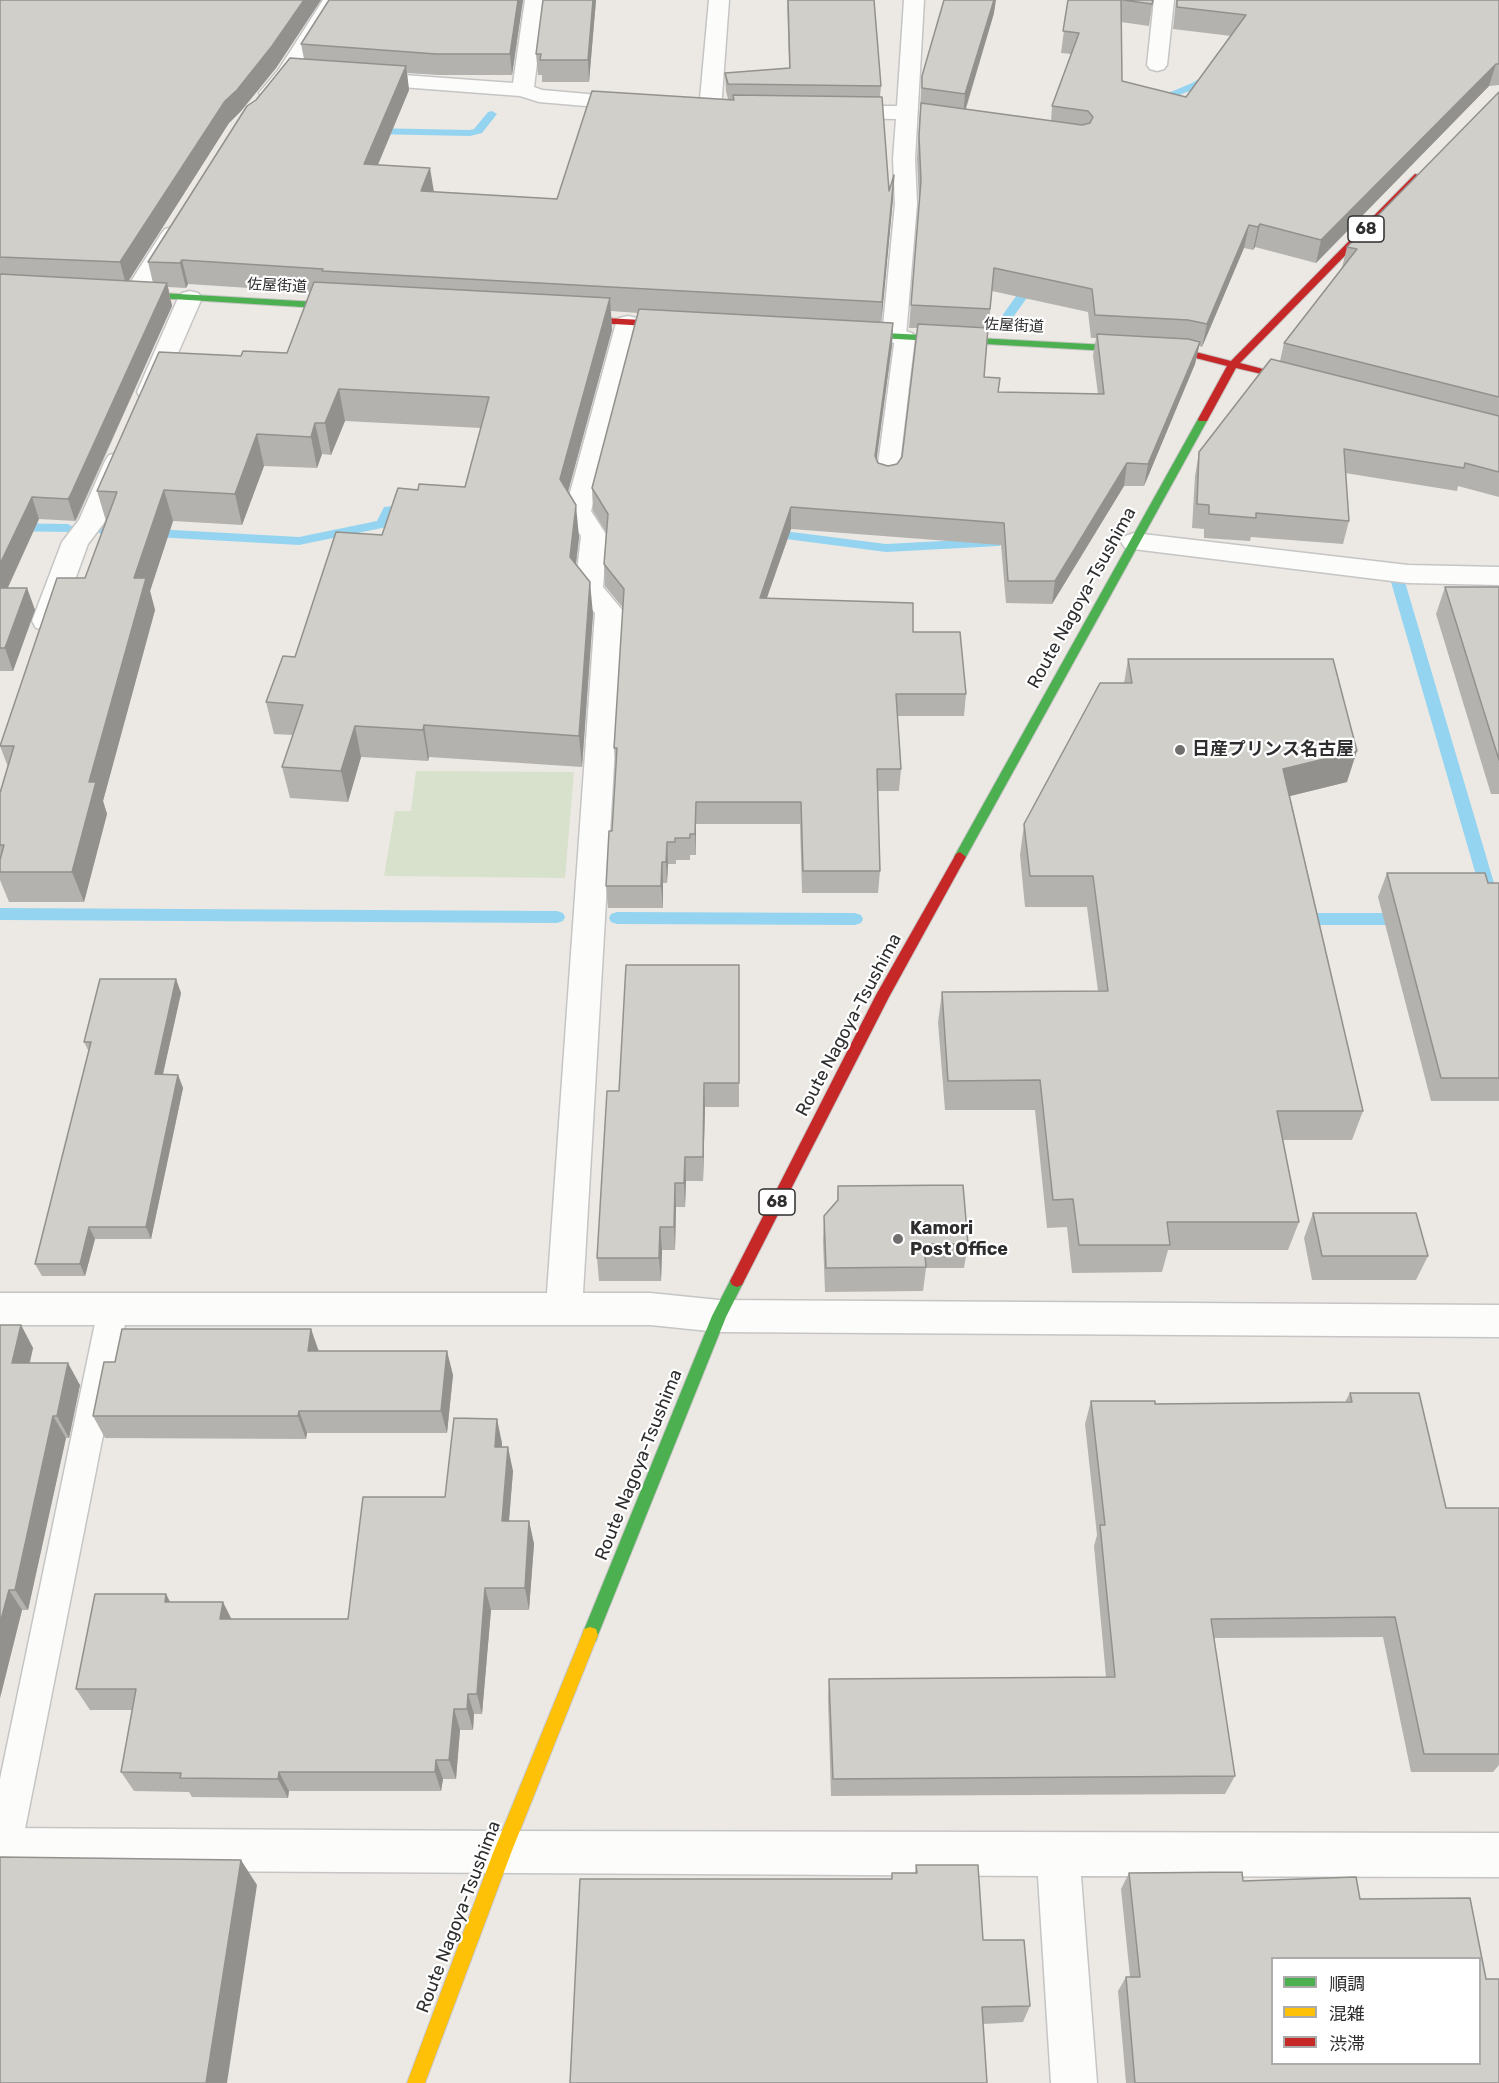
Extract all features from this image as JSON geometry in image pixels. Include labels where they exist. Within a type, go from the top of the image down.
[{"type":"main road","name":"Route Nagoya-Tsushima","points":[[416,2083],[502,1853],[719,1316],[883,995],[1233,365],[1425,168]]},
{"type":"main road","name":"佐屋街道","points":[[112,293],[368,308]]},
{"type":"main road","points":[[557,319],[697,326]]},
{"type":"main road","name":"佐屋街道","points":[[836,333],[1184,352],[1314,385]]},
{"type":"street","points":[[258,109],[287,72],[333,0]]},
{"type":"street","points":[[523,90],[535,0]]},
{"type":"street","points":[[710,110],[718,0]]},
{"type":"street","points":[[900,337],[906,204],[904,159],[911,116],[914,0]]},
{"type":"street","points":[[1158,65],[1164,0]]},
{"type":"street","points":[[287,72],[310,74]]},
{"type":"street","points":[[346,77],[523,90],[539,96],[653,105]]},
{"type":"street","points":[[687,108],[733,110]]},
{"type":"street","points":[[814,112],[911,116]]},
{"type":"street","points":[[135,294],[185,214]]},
{"type":"street","points":[[37,645],[75,542],[91,522],[190,298]]},
{"type":"street","points":[[564,1309],[609,611],[589,589],[594,536],[578,511],[628,323]]},
{"type":"street","points":[[1134,542],[1408,574],[1499,576]]},
{"type":"street","points":[[0,1309],[650,1309],[719,1316],[1499,1321]]},
{"type":"street","points":[[2,1849],[502,1853],[1499,1855]]},
{"type":"street","points":[[1058,1854],[1074,2083]]},
{"type":"lane","points":[[887,479],[900,337]]},
{"type":"lane","points":[[2,1849],[113,1309]]},
{"type":"green space","points":[[416,771],[574,772],[565,878],[384,876],[395,811],[411,811]]},
{"type":"building","points":[[0,0],[304,0],[272,46],[237,90],[225,101],[120,262],[0,257]]},
{"type":"building","points":[[329,0],[518,0],[510,54],[436,54],[301,44]]},
{"type":"building","points":[[543,0],[593,0],[588,60],[540,60],[541,54],[536,54]]},
{"type":"building","points":[[788,0],[874,0],[881,86],[728,84],[725,73],[790,68]]},
{"type":"building","points":[[944,0],[994,0],[965,94],[922,88],[922,76]]},
{"type":"building","points":[[1068,0],[1121,0],[1122,81],[1186,97],[1246,15],[1177,7],[1177,0],[1499,0],[1499,64],[1496,64],[1321,240],[1260,224],[1258,227],[1249,225],[1207,324],[1188,320],[1095,315],[1092,289],[994,268],[990,309],[911,305],[921,181],[919,136],[921,103],[1082,125],[1090,123],[1093,117],[1088,111],[1052,106],[1079,33],[1063,31]]},
{"type":"building","points":[[1123,0],[1153,0],[1152,4]]},
{"type":"building","points":[[290,58],[406,66],[364,164],[430,168],[421,191],[557,199],[592,91],[734,100],[733,95],[882,97],[889,191],[894,175],[882,302],[322,271],[323,269],[182,260],[180,263],[148,262],[247,106],[256,100]]},
{"type":"building","points":[[1499,92],[1499,397],[1284,343],[1357,249],[1347,247]]},
{"type":"building","points":[[0,274],[167,283],[70,496],[68,499],[32,497],[0,564]]},
{"type":"building","points":[[314,282],[610,298],[560,479],[576,505],[570,557],[590,582],[579,736],[424,725],[423,730],[355,726],[341,771],[282,767],[303,705],[266,702],[283,656],[295,657],[336,532],[382,535],[398,488],[418,490],[419,484],[465,487],[489,397],[339,389],[325,423],[315,423],[311,437],[257,434],[235,494],[164,490],[134,578],[146,578],[89,782],[96,782],[72,872],[0,872],[4,845],[0,845],[0,793],[14,746],[0,746],[57,578],[85,578],[117,492],[97,491],[159,352],[241,356],[243,351],[287,353]]},
{"type":"building","points":[[639,309],[893,323],[875,456],[878,463],[888,466],[897,464],[902,457],[918,324],[988,328],[984,377],[1000,378],[998,392],[1104,394],[1097,334],[1188,339],[1200,342],[1148,464],[1127,463],[1055,581],[1008,581],[1004,523],[791,507],[760,598],[913,603],[913,632],[960,632],[966,694],[896,694],[901,769],[877,769],[880,871],[803,871],[801,802],[696,802],[695,834],[690,834],[690,838],[675,838],[675,842],[667,842],[666,862],[662,862],[661,886],[606,886],[609,831],[612,831],[617,748],[614,748],[624,589],[604,564],[608,514],[592,488]]},
{"type":"building","points":[[1271,359],[1499,416],[1499,472],[1465,463],[1464,468],[1344,449],[1349,521],[1256,513],[1256,518],[1209,514],[1209,505],[1197,504],[1199,452]]},
{"type":"building","points":[[1445,587],[1499,587],[1499,760]]},
{"type":"building","points":[[0,588],[27,588],[5,648],[0,648]]},
{"type":"building","points":[[1128,659],[1333,659],[1357,751],[1283,769],[1363,1111],[1277,1111],[1299,1222],[1167,1222],[1170,1245],[1079,1245],[1073,1199],[1053,1200],[1040,1080],[948,1081],[942,992],[1108,991],[1093,876],[1030,876],[1024,824],[1100,683],[1132,683]]},
{"type":"building","points":[[1387,873],[1485,873],[1488,883],[1499,883],[1499,1078],[1441,1078]]},
{"type":"building","points":[[626,965],[739,965],[739,1083],[704,1083],[703,1157],[685,1157],[684,1183],[675,1183],[674,1227],[660,1227],[659,1258],[597,1258],[607,1091],[619,1091]]},
{"type":"building","points":[[100,979],[176,979],[155,1074],[178,1075],[146,1227],[89,1227],[80,1264],[35,1264],[91,1042],[84,1042]]},
{"type":"building","points":[[963,1185],[968,1244],[924,1244],[926,1267],[826,1268],[824,1216],[838,1200],[838,1186]]},
{"type":"building","points":[[1313,1213],[1416,1213],[1428,1256],[1322,1256]]},
{"type":"building","points":[[0,1325],[21,1325],[12,1363],[68,1363],[57,1416],[53,1416],[15,1590],[9,1590],[0,1623]]},
{"type":"building","points":[[122,1329],[311,1329],[308,1351],[447,1351],[441,1411],[299,1411],[298,1416],[93,1416],[104,1362],[115,1362]]},
{"type":"building","points":[[1350,1393],[1419,1393],[1446,1508],[1499,1508],[1499,1754],[1424,1754],[1395,1617],[1211,1619],[1235,1776],[833,1779],[829,1679],[1115,1677],[1100,1525],[1105,1525],[1091,1401],[1155,1401],[1155,1404],[1352,1402]]},
{"type":"building","points":[[454,1418],[497,1419],[495,1447],[508,1447],[502,1521],[529,1521],[525,1588],[485,1588],[477,1694],[468,1694],[467,1709],[454,1709],[449,1760],[436,1760],[435,1772],[279,1772],[278,1779],[180,1778],[181,1773],[121,1772],[136,1689],[76,1689],[95,1594],[166,1594],[165,1602],[223,1602],[220,1619],[348,1619],[363,1497],[445,1497]]},
{"type":"building","points":[[0,1857],[241,1860],[206,2083],[0,2083]]},
{"type":"building","points":[[916,1865],[978,1865],[983,1940],[1024,1940],[1030,2006],[982,2007],[987,2083],[570,2083],[580,1879],[892,1879],[892,1873],[917,1873]]},
{"type":"building","points":[[1242,1872],[1243,1881],[1356,1877],[1360,1899],[1470,1898],[1486,1979],[1499,1979],[1499,2083],[1135,2083],[1126,1977],[1140,1977],[1129,1873]]},
{"type":"waterway","points":[[1152,102],[1196,85],[1213,74]]},
{"type":"waterway","points":[[370,131],[470,133],[478,131],[492,114]]},
{"type":"waterway","points":[[1005,328],[1005,320],[1033,281]]},
{"type":"waterway","points":[[101,530],[299,541],[382,524],[389,510],[413,508]]},
{"type":"waterway","points":[[0,527],[68,528]]},
{"type":"waterway","points":[[768,533],[886,548],[999,542]]},
{"type":"waterway","points":[[1398,582],[1499,927]]},
{"type":"waterway","points":[[0,914],[557,917]]},
{"type":"waterway","points":[[617,918],[855,919]]},
{"type":"waterway","points":[[1297,919],[1406,919]]},
{"type":"traffic: fast","points":[[127,294],[351,307]]},
{"type":"traffic: fast","points":[[848,334],[1144,350]]},
{"type":"traffic: fast","points":[[960,857],[1203,419]]},
{"type":"traffic: fast","points":[[590,1635],[719,1316],[737,1281]]},
{"type":"traffic: slow","points":[[416,2083],[502,1853],[590,1635]]},
{"type":"traffic: jam","points":[[1203,419],[1233,365],[1418,176]]},
{"type":"traffic: jam","points":[[567,319],[680,325]]},
{"type":"traffic: jam","points":[[1144,350],[1184,352],[1305,383]]},
{"type":"traffic: jam","points":[[737,1281],[883,995],[960,857]]},
{"type":"place","name":"日産プリンス名古屋","points":[[1180,750]]},
{"type":"place","name":"Kamori Post Office","points":[[898,1239]]}]
